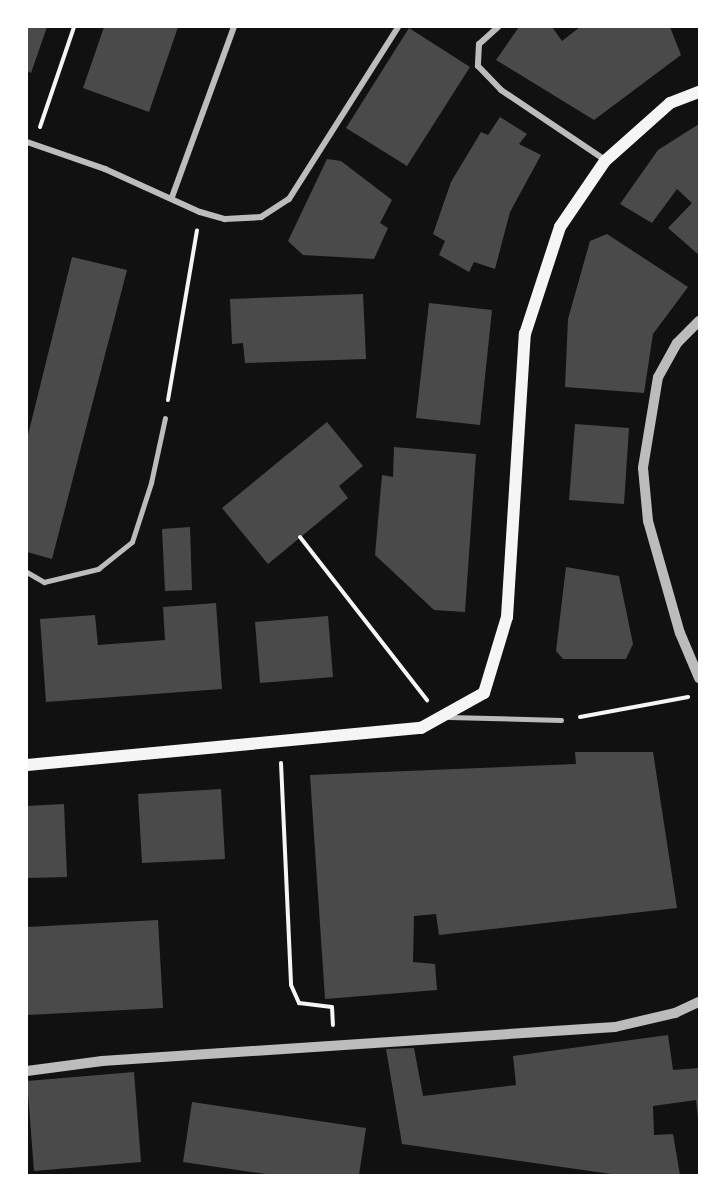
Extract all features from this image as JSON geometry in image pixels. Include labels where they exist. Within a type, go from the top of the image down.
[{"type":"main road","points":[[27,765],[421,728],[484,693],[504,628],[525,334],[560,227],[605,160],[670,103],[699,92]]},
{"type":"street","points":[[172,196],[234,27]]},
{"type":"street","points":[[27,142],[172,196],[200,212],[225,219],[261,217],[289,199],[398,27]]},
{"type":"street","points":[[498,27],[479,44],[478,66],[501,90],[605,160]]},
{"type":"street","points":[[699,321],[677,343],[658,377],[643,468],[648,521],[681,633],[699,678]]},
{"type":"street","points":[[27,1071],[102,1061],[615,1028],[675,1013],[699,1002]]},
{"type":"lane","points":[[27,572],[44,582],[98,569],[132,542],[165,418]]},
{"type":"lane","points":[[441,717],[561,720]]},
{"type":"path","points":[[34,145],[74,27]]},
{"type":"path","points":[[165,418],[200,212]]},
{"type":"path","points":[[300,537],[418,688]]},
{"type":"path","points":[[561,720],[673,700]]},
{"type":"path","points":[[281,779],[291,985],[299,1003],[332,1007],[335,1046]]},
{"type":"building","points":[[27,27],[47,27],[31,73],[27,71]]},
{"type":"building","points":[[104,27],[178,27],[149,112],[83,88]]},
{"type":"building","points":[[519,27],[552,27],[562,41],[580,27],[670,27],[681,55],[594,120],[496,60]]},
{"type":"building","points":[[409,28],[470,67],[407,166],[346,128]]},
{"type":"building","points":[[500,117],[527,134],[519,144],[541,155],[510,212],[495,269],[474,262],[469,272],[439,255],[445,241],[433,234],[451,182],[481,132],[488,135]]},
{"type":"building","points":[[699,124],[699,255],[668,228],[692,203],[677,189],[652,223],[620,204],[658,150]]},
{"type":"building","points":[[327,159],[341,161],[392,200],[380,223],[388,228],[374,259],[303,255],[288,241]]},
{"type":"building","points":[[607,234],[688,287],[653,334],[644,393],[565,387],[568,319],[590,241]]},
{"type":"building","points":[[72,257],[127,270],[52,559],[27,552],[27,439]]},
{"type":"building","points":[[363,294],[366,359],[245,363],[243,343],[232,344],[230,299]]},
{"type":"building","points":[[429,303],[492,310],[480,425],[416,418]]},
{"type":"building","points":[[327,422],[363,466],[339,486],[348,498],[268,564],[222,508]]},
{"type":"building","points":[[575,424],[629,428],[624,504],[569,500]]},
{"type":"building","points":[[394,447],[476,454],[465,612],[434,610],[375,555],[382,475],[393,477]]},
{"type":"building","points":[[190,527],[192,590],[165,591],[162,529]]},
{"type":"building","points":[[566,567],[619,576],[633,644],[626,659],[563,659],[556,651]]},
{"type":"building","points":[[216,603],[222,689],[46,702],[40,619],[95,615],[98,645],[165,640],[163,607]]},
{"type":"building","points":[[328,616],[333,677],[260,683],[255,622]]},
{"type":"building","points":[[575,752],[653,752],[677,908],[439,935],[436,914],[414,916],[413,962],[435,964],[437,990],[325,999],[310,775],[576,764]]},
{"type":"building","points":[[221,789],[225,859],[142,863],[138,794]]},
{"type":"building","points":[[64,804],[67,877],[27,878],[27,806]]},
{"type":"building","points":[[158,920],[163,1008],[27,1015],[27,927]]},
{"type":"building","points":[[668,1035],[673,1070],[699,1068],[699,1127],[696,1100],[653,1106],[654,1135],[673,1134],[680,1175],[618,1175],[402,1144],[386,1049],[414,1048],[423,1096],[516,1085],[513,1056]]},
{"type":"building","points":[[134,1072],[141,1162],[34,1171],[27,1081]]},
{"type":"building","points":[[192,1102],[366,1128],[359,1175],[272,1175],[183,1162]]}]
